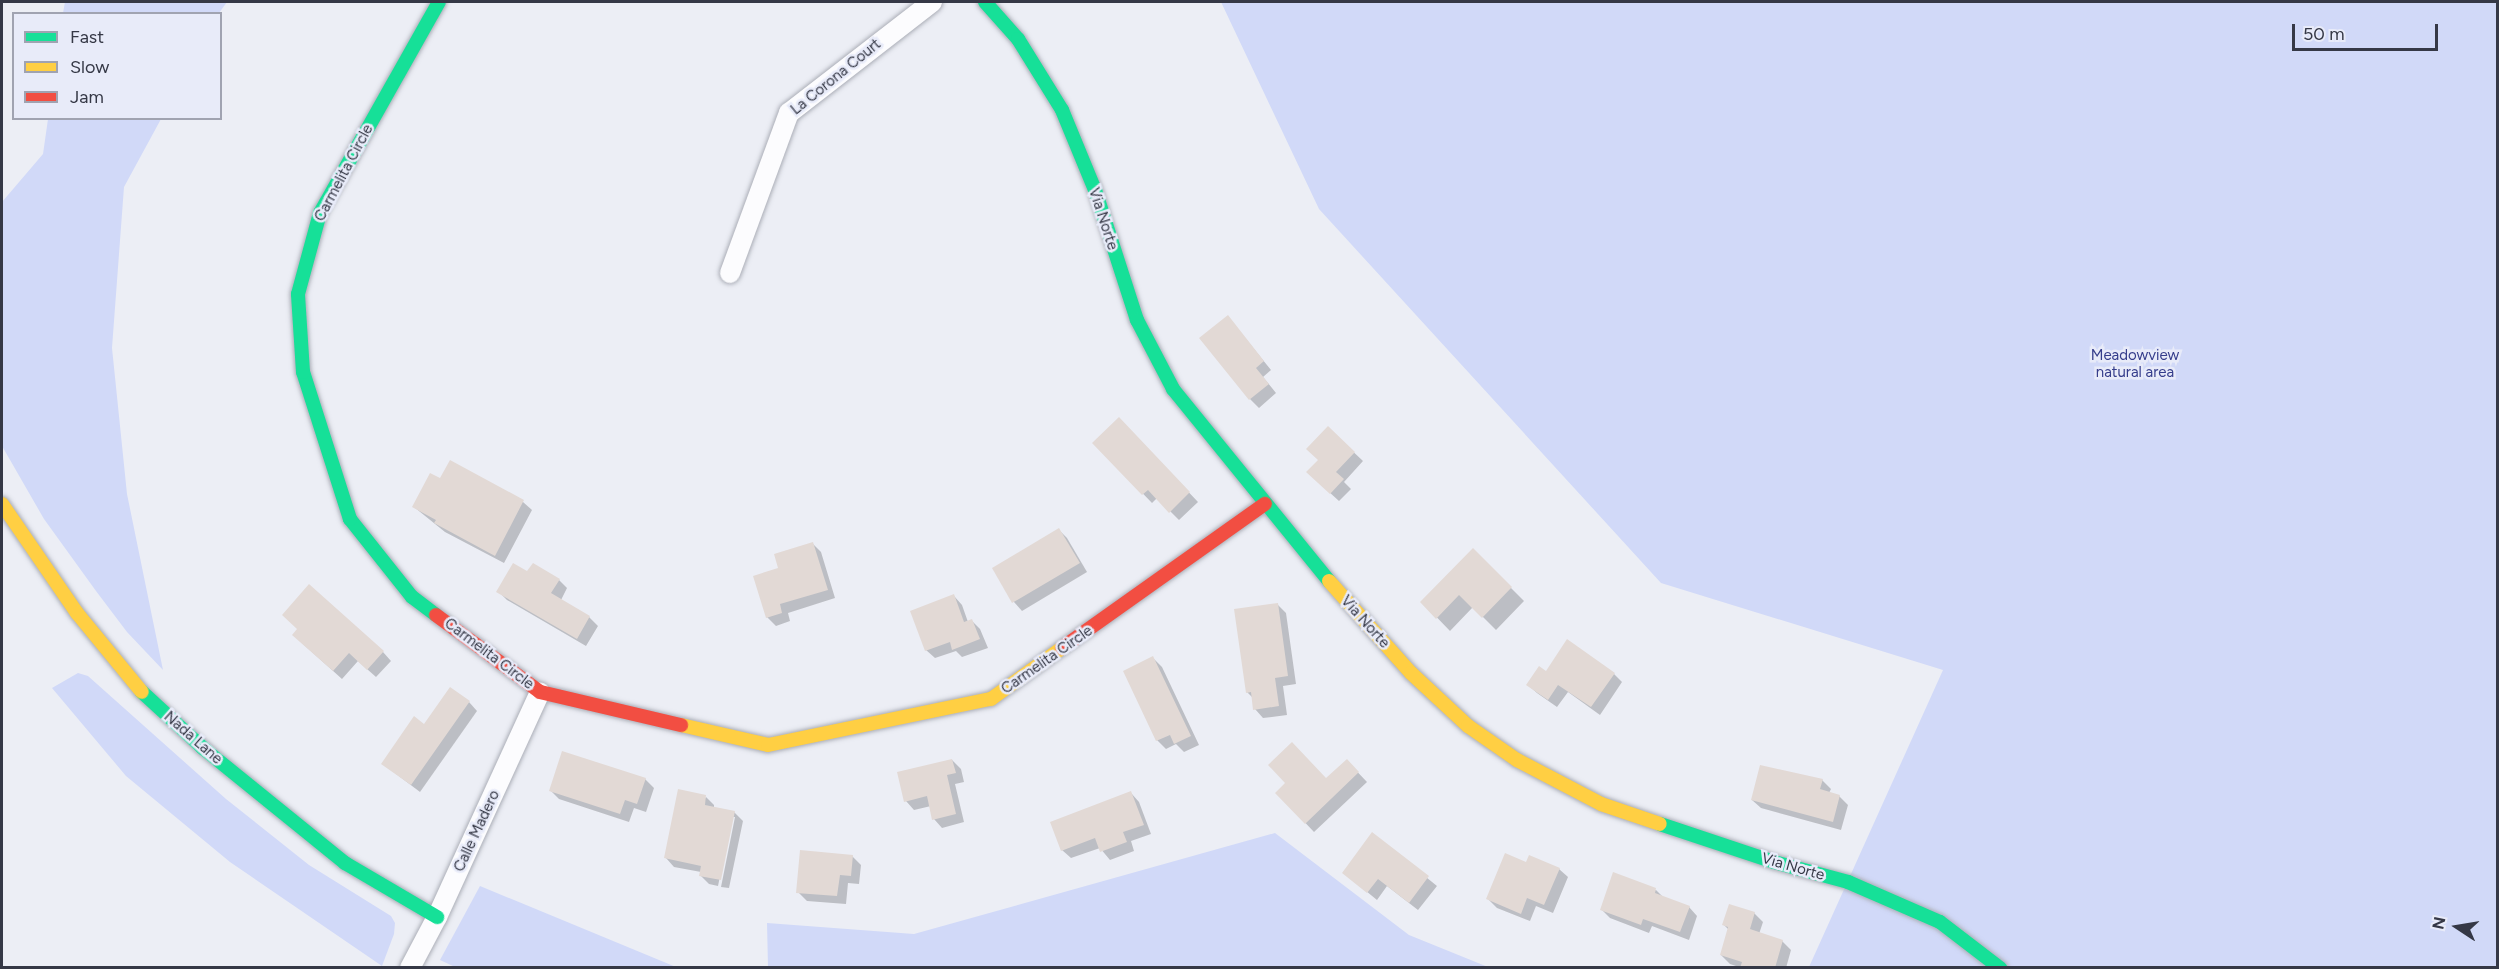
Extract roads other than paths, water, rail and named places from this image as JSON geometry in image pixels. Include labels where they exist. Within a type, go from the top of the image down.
[{"type":"street","name":"Carmelita Circle","points":[[439,2],[320,213],[298,294],[303,372],[350,519],[412,597],[540,692],[768,745],[991,699],[1265,504]]},
{"type":"street","name":"La Corona Court","points":[[730,273],[789,113],[932,2]]},
{"type":"street","name":"Via Norte","points":[[985,2],[1018,39],[1062,110],[1095,190],[1137,320],[1173,389],[1352,609],[1411,673],[1468,726],[1517,760],[1601,804],[1868,891],[1941,922],[2000,968]]},
{"type":"street","name":"Nada Lane","points":[[2,504],[77,613],[143,693],[211,755],[345,863],[437,918]]},
{"type":"street","name":"Calle Madero","points":[[410,968],[437,918],[540,692]]},
{"type":"park label","name":"Meadowview natural area","points":[[2135,364]]}]
